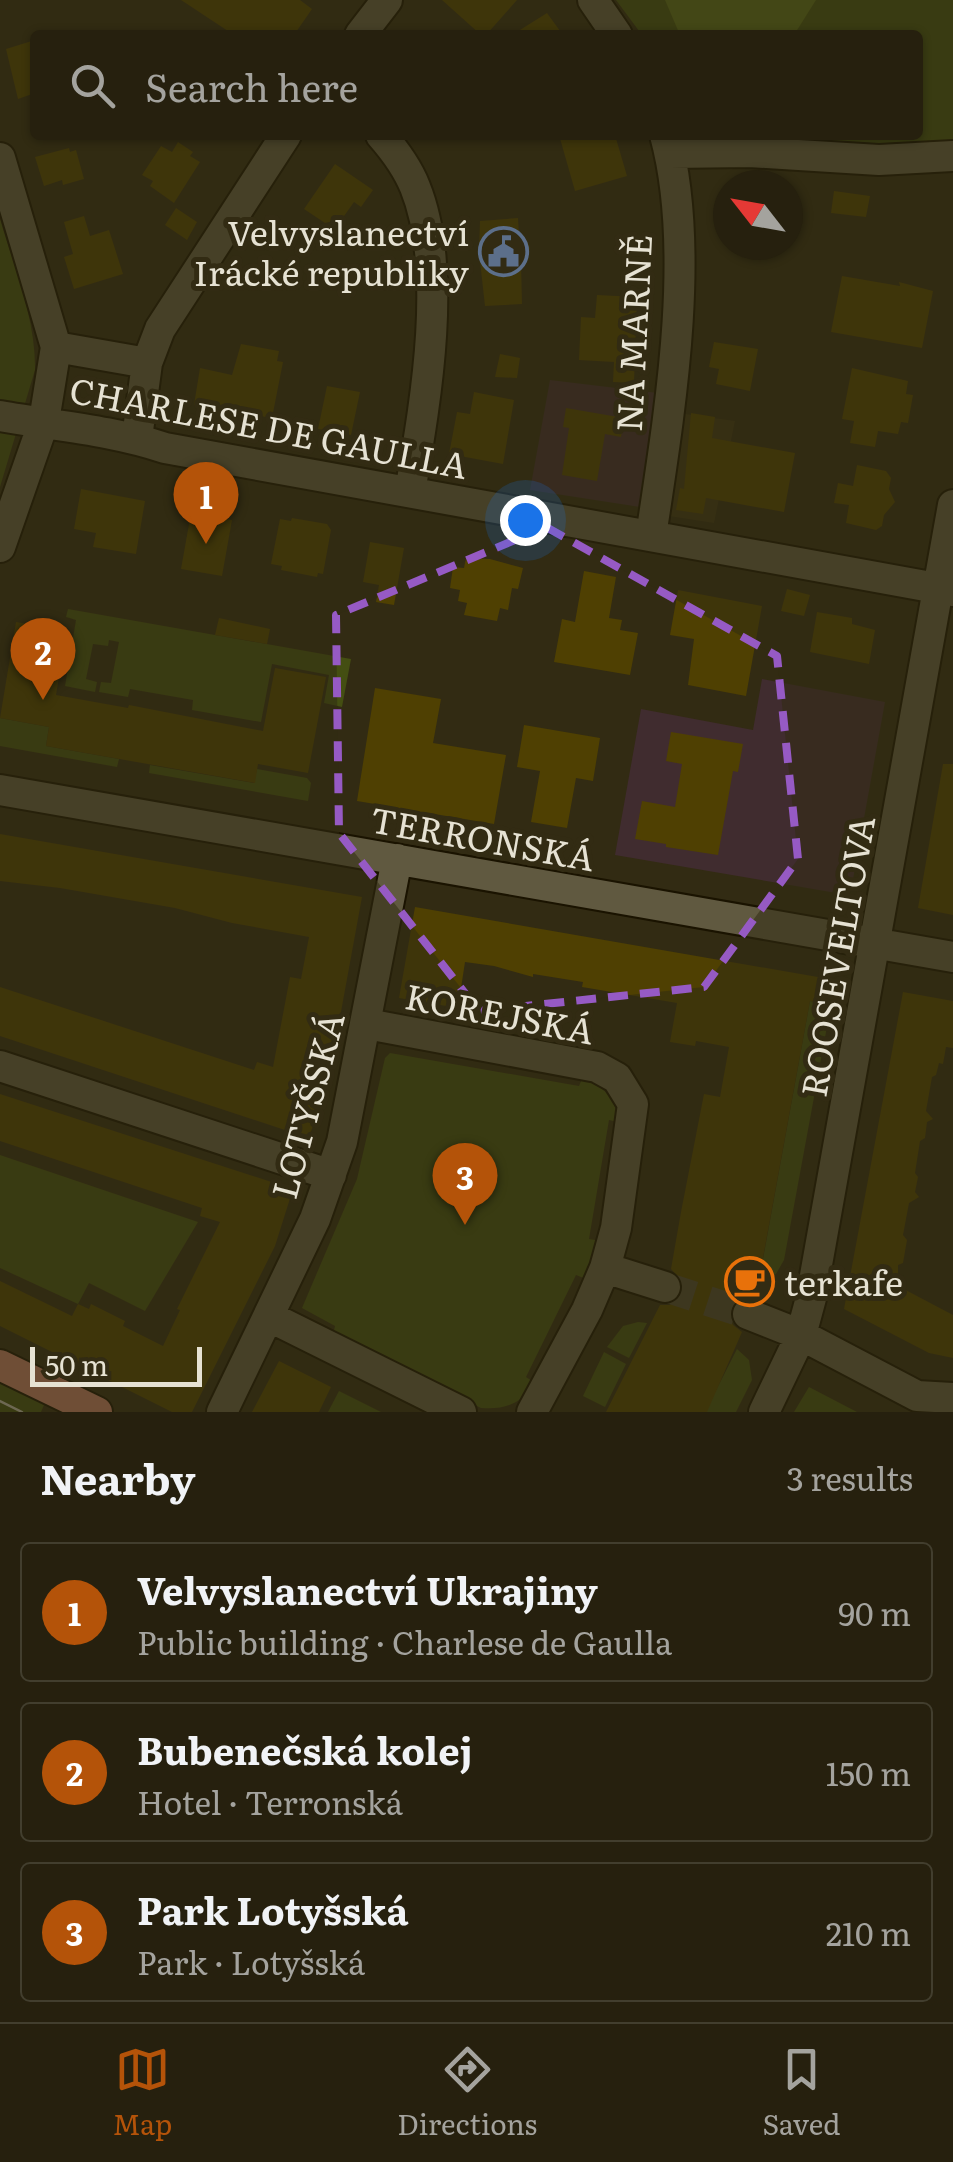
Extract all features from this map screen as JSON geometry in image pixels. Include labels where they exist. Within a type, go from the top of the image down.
[{"type":"main road","points":[[0,1365],[89,1410]]},
{"type":"street","points":[[364,30],[386,0]]},
{"type":"street","points":[[593,0],[614,30]]},
{"type":"street","points":[[137,438],[147,363],[160,329],[283,140]]},
{"type":"street","points":[[386,140],[403,162],[414,186],[428,233],[431,260],[429,341],[410,492]]},
{"type":"street","points":[[667,144],[879,160],[953,156]]},
{"type":"street","name":"NA MARNĚ","points":[[651,536],[675,357],[677,226],[667,144]]},
{"type":"street","points":[[0,158],[56,347],[44,421],[0,547]]},
{"type":"street","points":[[56,347],[147,363]]},
{"type":"street","name":"CHARLESE DE GAULLA","points":[[0,416],[137,438],[165,448],[946,590]]},
{"type":"street","name":"ROOSEVELTOVA","points":[[764,1412],[801,1335],[811,1298],[946,590],[953,505]]},
{"type":"street","name":"TERRONSKÁ","points":[[0,790],[953,957]]},
{"type":"street","name":"LOTYŠSKÁ","points":[[222,1412],[315,1219],[342,1142],[368,1024],[396,860]]},
{"type":"street","name":"KOREJSKÁ","points":[[368,1024],[597,1068],[617,1078],[629,1094],[634,1115],[616,1228],[605,1268],[578,1328],[532,1412]]},
{"type":"street","points":[[0,1066],[331,1175]]},
{"type":"street","points":[[605,1268],[666,1287]]},
{"type":"street","points":[[748,1314],[801,1335],[913,1404],[953,1398]]},
{"type":"street","points":[[270,1317],[461,1412]]},
{"type":"highlighted area","points":[[546,527],[777,656],[798,859],[704,987],[479,1011],[339,833],[336,615]]},
{"type":"shaded area","points":[[550,380],[658,393],[640,507],[530,490]]},
{"type":"shaded area","points":[[685,414],[735,421],[714,523],[669,516]]},
{"type":"shaded area","points":[[762,679],[885,702],[852,885],[844,884],[842,894],[615,855],[641,709],[753,730]]},
{"type":"green space","points":[[616,0],[953,0],[953,141],[889,148],[743,140],[923,140],[923,30],[638,30]]},
{"type":"green space","points":[[665,0],[816,0],[797,30],[678,30]]},
{"type":"green space","points":[[0,219],[28,312],[35,370],[0,487]]},
{"type":"green space","points":[[68,609],[351,659],[342,707],[324,703],[329,675],[272,664],[261,722],[192,710],[193,700],[130,689],[128,697],[99,692],[101,682],[111,683],[119,642],[109,640],[108,646],[93,644],[86,679],[97,682],[95,692],[65,686],[76,620],[66,617]]},
{"type":"green space","points":[[0,718],[49,727],[46,746],[119,759],[117,767],[0,746]]},
{"type":"green space","points":[[150,765],[254,783],[257,769],[307,778],[311,783],[308,801],[149,773]]},
{"type":"green space","points":[[810,1001],[831,1005],[784,1260],[776,1274],[759,1281]]},
{"type":"green space","points":[[390,1053],[579,1086],[582,1079],[602,1089],[615,1106],[618,1122],[609,1120],[589,1239],[601,1241],[586,1279],[576,1275],[526,1377],[535,1383],[518,1401],[505,1407],[481,1408],[333,1335],[335,1326],[302,1308],[357,1179],[385,1058]]},
{"type":"green space","points":[[0,1155],[198,1222],[145,1311],[89,1283],[78,1304],[0,1268]]},
{"type":"green space","points":[[647,1323],[629,1358],[607,1347],[623,1326]]},
{"type":"green space","points":[[737,1349],[749,1360],[752,1380],[736,1412],[705,1412]]},
{"type":"green space","points":[[604,1352],[626,1364],[605,1407],[583,1396]]},
{"type":"green space","points":[[0,1375],[47,1398],[41,1412],[0,1412]]},
{"type":"green space","points":[[809,1387],[857,1412],[794,1412]]},
{"type":"green space","points":[[339,1391],[381,1412],[328,1412]]},
{"type":"building","points":[[181,0],[300,0],[312,9],[297,30],[226,30]]},
{"type":"building","points":[[442,0],[517,0],[490,30],[475,30]]},
{"type":"building","points":[[547,13],[559,30],[520,30]]},
{"type":"building","points":[[30,42],[30,95],[18,99],[6,49]]},
{"type":"building","points":[[560,140],[616,140],[627,176],[575,191]]},
{"type":"building","points":[[178,142],[200,162],[174,203],[150,186],[153,181],[142,175],[161,146],[172,152]]},
{"type":"building","points":[[69,148],[70,152],[76,150],[84,179],[44,186],[35,157]]},
{"type":"building","points":[[335,164],[373,190],[361,207],[354,202],[342,219],[325,223],[304,209]]},
{"type":"building","points":[[834,191],[870,196],[866,217],[831,213]]},
{"type":"building","points":[[176,208],[197,222],[187,240],[165,225]]},
{"type":"building","points":[[84,216],[90,236],[109,230],[123,274],[74,289],[64,257],[73,254],[64,222]]},
{"type":"building","name":"Velvyslanectví Irácké republiky","points":[[518,218],[519,236],[530,249],[521,262],[522,304],[485,306],[480,221]]},
{"type":"building","points":[[842,276],[900,286],[899,282],[933,291],[922,348],[831,332]]},
{"type":"building","points":[[597,295],[637,297],[634,383],[613,382],[614,362],[579,360],[581,317],[595,318]]},
{"type":"building","points":[[714,342],[758,349],[750,391],[716,384],[719,369],[709,367]]},
{"type":"building","points":[[241,344],[279,351],[277,361],[283,362],[272,418],[194,405],[200,368],[232,375]]},
{"type":"building","points":[[500,354],[520,358],[517,378],[495,377]]},
{"type":"building","points":[[852,368],[908,381],[906,394],[913,395],[908,423],[901,422],[898,434],[878,431],[875,447],[850,443],[854,421],[842,419]]},
{"type":"building","points":[[327,386],[360,392],[351,435],[318,429]]},
{"type":"building","points":[[474,392],[514,400],[503,464],[449,454],[457,412],[470,414]]},
{"type":"building","points":[[566,408],[624,418],[621,437],[605,434],[597,481],[562,475],[569,428],[563,427]]},
{"type":"building","points":[[691,413],[715,417],[712,438],[795,453],[784,512],[706,498],[703,514],[676,510],[680,488],[684,489]]},
{"type":"building","points":[[857,465],[886,471],[891,478],[889,489],[895,502],[876,530],[846,523],[849,505],[834,503],[838,483],[853,486]]},
{"type":"building","points":[[81,489],[145,501],[136,554],[93,547],[96,533],[74,529]]},
{"type":"building","points":[[191,513],[232,520],[222,576],[181,569]]},
{"type":"building","points":[[280,519],[327,524],[331,530],[323,574],[318,573],[317,577],[281,570],[282,566],[271,564]]},
{"type":"building","points":[[370,542],[404,548],[394,605],[376,602],[379,585],[363,582]]},
{"type":"building","points":[[466,558],[490,559],[523,568],[518,589],[512,588],[508,610],[500,608],[497,621],[464,615],[467,603],[458,601],[460,590],[450,588],[453,567],[464,568]]},
{"type":"building","points":[[584,571],[616,577],[609,618],[622,620],[620,630],[638,633],[630,675],[554,662],[562,619],[575,622]]},
{"type":"building","points":[[787,589],[810,595],[804,616],[781,611]]},
{"type":"building","points":[[678,590],[762,606],[746,696],[688,685],[694,639],[670,635]]},
{"type":"building","points":[[817,612],[852,618],[852,624],[875,630],[869,664],[810,652]]},
{"type":"building","points":[[219,618],[270,629],[267,644],[215,635]]},
{"type":"building","points":[[16,622],[67,631],[56,695],[128,708],[129,705],[263,731],[275,668],[326,677],[308,773],[258,764],[255,783],[46,746],[49,727],[0,718]]},
{"type":"building","points":[[375,688],[441,699],[433,743],[506,755],[494,824],[357,801]]},
{"type":"building","points":[[524,725],[600,738],[593,781],[576,778],[567,828],[531,822],[540,771],[517,767]]},
{"type":"building","points":[[671,732],[743,744],[738,772],[733,771],[718,855],[635,839],[642,801],[675,807],[682,764],[666,761]]},
{"type":"building","points":[[943,764],[953,764],[953,915],[918,908]]},
{"type":"building","points":[[0,834],[362,897],[330,1072],[309,1138],[0,1036],[0,987],[254,1070],[257,1062],[273,1067],[290,977],[301,979],[309,937],[175,908],[0,881]]},
{"type":"building","points":[[415,907],[835,980],[831,1005],[810,1001],[758,1285],[754,1296],[744,1296],[731,1306],[729,1316],[742,1332],[707,1412],[606,1412],[660,1305],[670,1305],[682,1294],[683,1282],[671,1269],[681,1212],[704,1094],[720,1097],[729,1047],[696,1041],[695,1046],[670,1042],[677,1003],[582,987],[583,982],[533,977],[494,966],[465,962],[458,1008],[399,998]]},
{"type":"building","points":[[903,992],[953,1001],[953,1048],[946,1047],[943,1064],[939,1063],[932,1077],[926,1111],[933,1119],[927,1122],[925,1138],[920,1141],[915,1173],[915,1192],[919,1197],[909,1203],[898,1286],[953,1315],[953,1358],[929,1353],[844,1309]]},
{"type":"building","points":[[0,1094],[293,1189],[275,1246],[192,1412],[172,1412],[0,1326],[0,1281],[72,1316],[78,1304],[89,1309],[91,1304],[163,1346],[220,1222],[200,1216],[202,1208],[0,1141]]},
{"type":"building","points":[[279,1361],[331,1387],[319,1412],[252,1412]]},
{"type":"tunnel","points":[[665,1287],[748,1314]]},
{"type":"tram line","points":[[0,1401],[22,1412]]},
{"type":"place","name":"Velvyslanectví Irácké republiky","points":[[504,251]]},
{"type":"place","name":"Velvyslanectví Ukrajiny","points":[[206,544]]},
{"type":"place","name":"Bubenečská kolej","points":[[43,700]]},
{"type":"place","name":"Park Lotyšská","points":[[465,1225]]},
{"type":"place","name":"terkafe","points":[[749,1281]]}]
